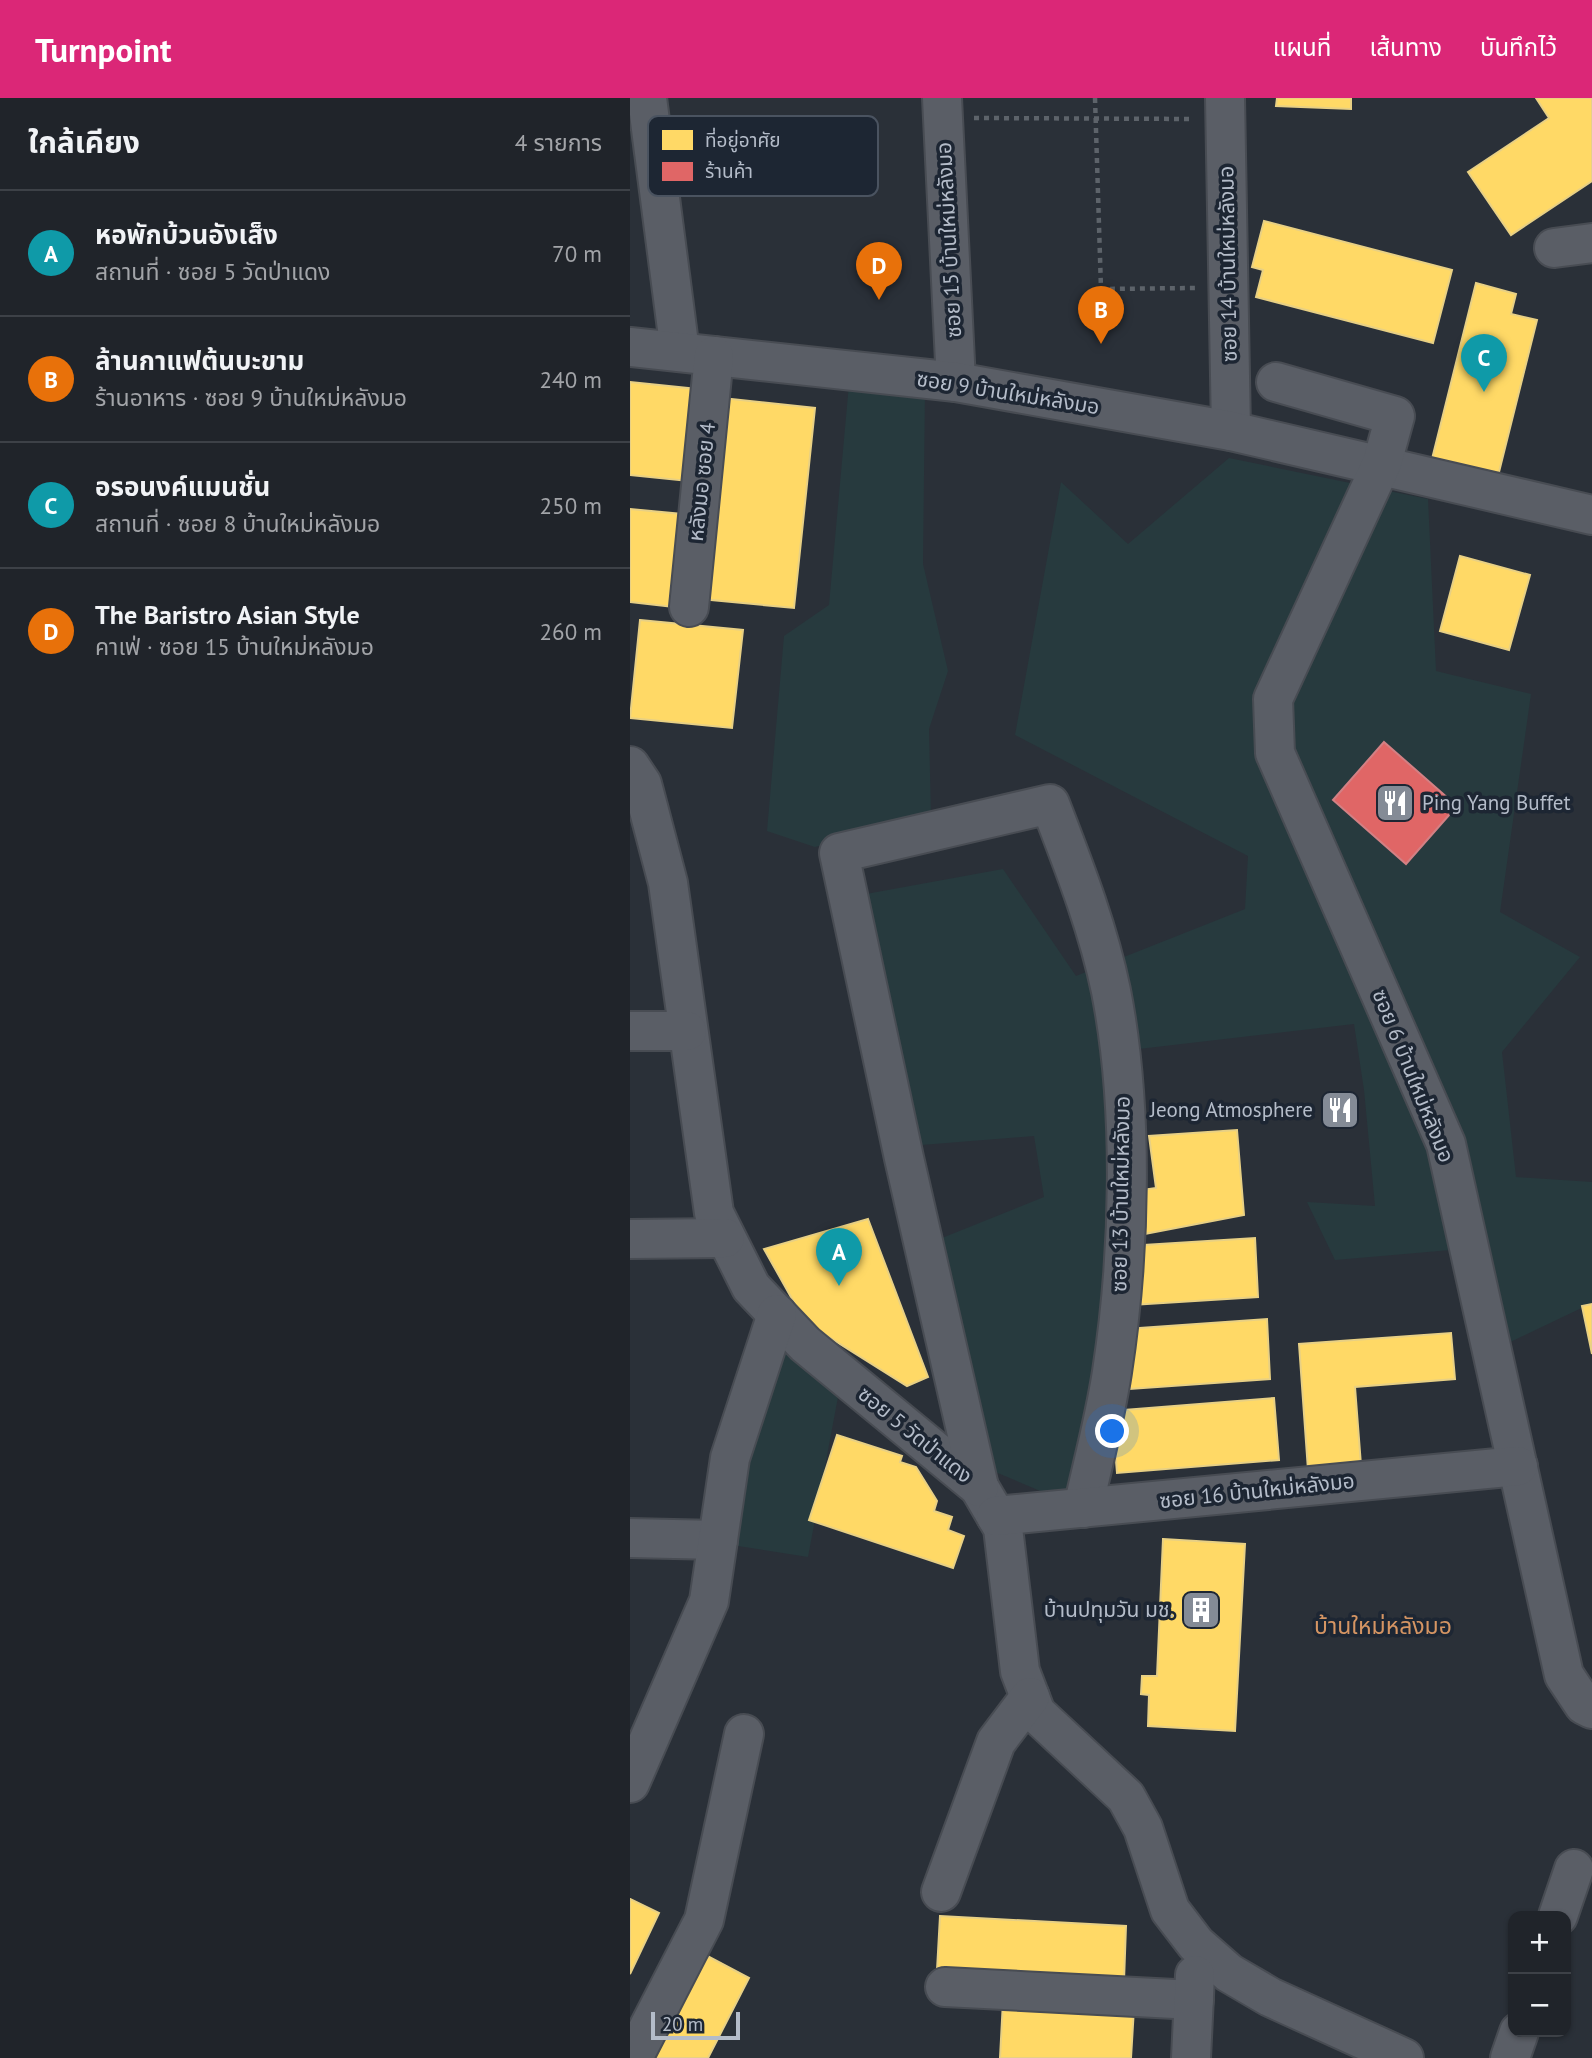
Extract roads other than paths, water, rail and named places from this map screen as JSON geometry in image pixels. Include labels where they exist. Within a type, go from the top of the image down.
[{"type":"street","name":"หลังมอ ซอย 4","points":[[647,98],[651,116]]},
{"type":"street","name":"ซอย 15 บ้านใหม่หลังมอ","points":[[954,108],[956,382]]},
{"type":"street","name":"ซอย 14 บ้านใหม่หลังมอ","points":[[1225,108],[1231,430]]},
{"type":"street","name":"หลังมอ ซอย 4","points":[[666,196],[697,354],[689,607]]},
{"type":"street","points":[[1554,248],[1592,243]]},
{"type":"street","name":"ซอย 9 บ้านใหม่หลังมอ","points":[[630,347],[956,382],[1231,430],[1382,463],[1592,515]]},
{"type":"street","name":"ซอย 6 บ้านใหม่หลังมอ","points":[[1276,382],[1395,416],[1382,463],[1273,699],[1275,753],[1446,1144],[1564,1675],[1584,1705],[1592,1709]]},
{"type":"street","name":"ซอย 5 วัดป่าแดง","points":[[630,766],[642,784],[644,842],[668,883],[714,1213],[725,1238],[751,1287],[805,1344],[987,1502]]},
{"type":"street","name":"ซอย 13 บ้านใหม่หลังมอ","points":[[987,1502],[904,1158],[839,853],[1051,804],[1080,883],[1111,991],[1125,1115],[1124,1259],[1112,1373],[1083,1508]]},
{"type":"street","points":[[630,1031],[687,1031]]},
{"type":"street","points":[[630,1239],[725,1238]]},
{"type":"street","points":[[630,1783],[709,1601],[730,1458],[777,1314]]},
{"type":"street","name":"ซอย 16 บ้านใหม่หลังมอ","points":[[987,1502],[1083,1508],[1518,1466]]},
{"type":"street","points":[[987,1502],[1003,1528],[1020,1671],[1036,1713],[1126,1797],[1143,1828],[1170,1910],[1196,1944],[1229,1973],[1270,1997],[1404,2058]]},
{"type":"street","points":[[630,1538],[718,1540]]},
{"type":"street","points":[[941,1892],[996,1742],[1030,1697]]},
{"type":"street","points":[[634,2058],[704,1920],[744,1734]]},
{"type":"street","points":[[1560,1911],[1574,1870]]},
{"type":"street","points":[[1191,2058],[1196,1944]]},
{"type":"street","points":[[945,1987],[1194,2000]]},
{"type":"street","points":[[1510,2058],[1517,2037]]},
{"type":"place","name":"The Baristro Asian Style","points":[[879,300]]},
{"type":"place","name":"ล้านกาแฟต้นบะขาม","points":[[1101,344]]},
{"type":"place","name":"อรอนงค์แมนชั่น","points":[[1484,392]]},
{"type":"place","name":"Ping Yang Buffet","points":[[1395,803]]},
{"type":"place","name":"Jeong Atmosphere","points":[[1340,1110]]},
{"type":"place","name":"หอพักบ้วนอังเส็ง","points":[[839,1286]]},
{"type":"place","name":"บ้านปทุมวัน มช.","points":[[1201,1610]]},
{"type":"district","name":"บ้านใหม่หลังมอ","points":[[1383,1626]]}]
